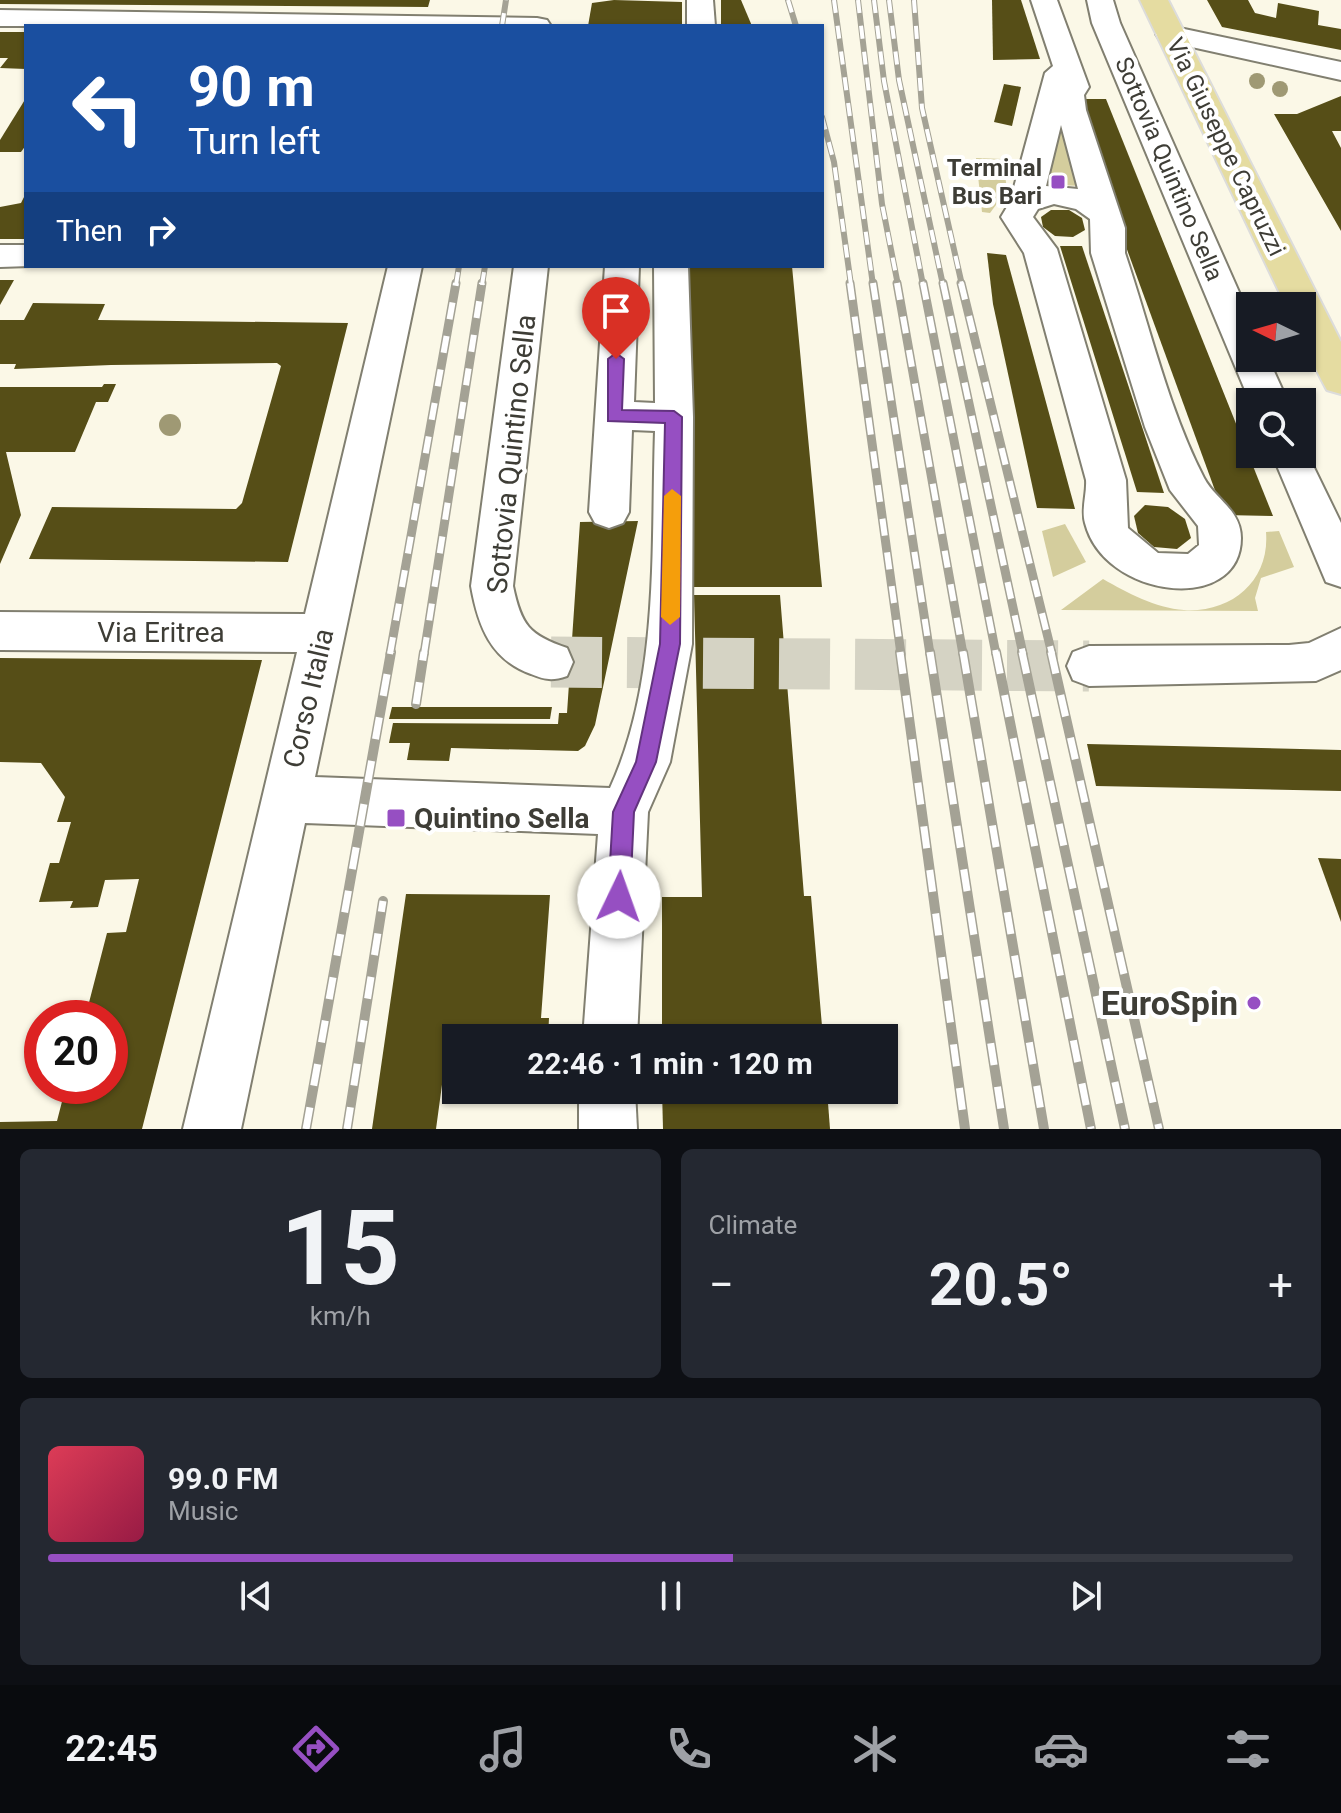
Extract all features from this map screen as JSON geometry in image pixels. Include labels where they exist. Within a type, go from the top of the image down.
[{"type":"main road","name":"Via Giuseppe Capruzzi","points":[[1154,0],[1341,380]]},
{"type":"street","points":[[700,0],[701,24]]},
{"type":"street","points":[[1044,0],[1075,87],[1069,95],[1078,141],[1101,212],[1109,226],[1108,253],[1187,486],[1217,520],[1221,534],[1213,560],[1180,573],[1137,562],[1120,549],[1109,534],[1105,520],[1106,480],[1040,249],[1019,226],[1017,217],[1026,202],[1064,57]]},
{"type":"street","name":"Sottovia Quintino Sella","points":[[1099,8],[1263,388]]},
{"type":"street","points":[[0,18],[460,16],[552,23]]},
{"type":"street","points":[[1170,34],[1341,71]]},
{"type":"street","points":[[1026,202],[1053,194],[1069,196],[1084,200],[1101,212]]},
{"type":"street","points":[[0,256],[24,256]]},
{"type":"street","name":"Corso Italia","points":[[212,1129],[405,268]]},
{"type":"street","name":"Sottovia Quintino Sella","points":[[531,268],[492,586],[502,630],[531,656],[551,662]]},
{"type":"street","points":[[609,512],[622,268]]},
{"type":"street","points":[[611,1024],[624,812],[646,762],[670,644],[674,417],[671,268]]},
{"type":"street","points":[[614,416],[674,417]]},
{"type":"street","points":[[1297,468],[1341,570]]},
{"type":"street","name":"Via Eritrea","points":[[0,631],[323,633]]},
{"type":"street","points":[[1089,666],[1289,665],[1316,662],[1341,647]]},
{"type":"street","points":[[286,799],[624,812]]},
{"type":"street","points":[[606,1104],[608,1129]]},
{"type":"shaded area","points":[[1064,78],[1064,137],[1080,186],[1040,184]]},
{"type":"shaded area","points":[[976,158],[1003,159],[1007,190],[990,213],[982,212]]},
{"type":"shaded area","points":[[1065,524],[1086,562],[1053,577],[1042,531]]},
{"type":"shaded area","points":[[1279,531],[1294,567],[1261,578],[1255,598],[1258,611],[1061,610],[1103,579],[1163,606],[1184,610],[1218,606],[1244,590],[1254,579],[1262,565],[1266,532]]},
{"type":"building","points":[[0,0],[430,0],[428,7],[0,4]]},
{"type":"building","points":[[614,0],[682,2],[682,24],[588,24],[592,3]]},
{"type":"building","points":[[721,0],[741,0],[751,24],[721,24]]},
{"type":"building","points":[[992,0],[1021,0],[1040,59],[993,60]]},
{"type":"building","points":[[1207,0],[1248,0],[1255,13],[1276,18],[1278,3],[1319,11],[1318,25],[1341,29],[1341,50],[1222,27]]},
{"type":"building","points":[[0,32],[24,32],[24,69],[0,68],[8,58],[0,58]]},
{"type":"building","points":[[1004,84],[1021,87],[1012,126],[994,122]]},
{"type":"building","points":[[1341,96],[1341,131],[1332,131],[1341,148],[1341,231],[1274,114],[1297,114]]},
{"type":"building","points":[[1072,99],[1106,99],[1236,424],[1236,468],[1254,468],[1273,516],[1224,515]]},
{"type":"building","points":[[24,101],[24,148],[21,152],[0,152],[0,140]]},
{"type":"building","points":[[24,197],[24,239],[0,239],[0,207],[21,203]]},
{"type":"building","points":[[1051,210],[1069,210],[1082,218],[1085,230],[1073,237],[1055,236],[1043,227],[1041,217]]},
{"type":"building","points":[[1060,246],[1082,246],[1164,493],[1137,492]]},
{"type":"building","points":[[987,253],[1006,255],[1075,509],[1037,508],[993,304]]},
{"type":"building","points":[[686,268],[792,268],[822,587],[689,587]]},
{"type":"building","points":[[0,280],[14,280],[0,305]]},
{"type":"building","points":[[33,303],[105,304],[98,320],[348,323],[288,562],[29,559],[52,507],[236,509],[242,503],[281,366],[277,363],[14,369],[16,364],[0,364],[0,320],[24,320]]},
{"type":"building","points":[[104,384],[116,384],[108,402],[96,402],[75,452],[6,452],[21,515],[0,564],[0,387],[102,387]]},
{"type":"building","points":[[1145,505],[1168,507],[1185,519],[1191,538],[1177,549],[1154,547],[1138,533],[1134,516]]},
{"type":"building","points":[[638,521],[595,725],[585,746],[578,751],[451,748],[449,761],[407,760],[410,743],[389,743],[393,723],[558,724],[559,713],[567,713],[580,522]]},
{"type":"building","points":[[694,595],[780,595],[804,896],[811,896],[822,1024],[662,1024],[662,897],[702,897]]},
{"type":"building","points":[[0,658],[262,660],[142,1129],[0,1129],[0,1122],[57,1121],[61,1104],[128,1104],[128,1000],[90,1000],[107,933],[126,932],[139,879],[105,880],[98,907],[70,908],[73,901],[39,902],[50,863],[59,863],[71,822],[57,822],[65,797],[41,763],[0,762]]},
{"type":"building","points":[[392,707],[552,707],[550,719],[389,719]]},
{"type":"building","points":[[1087,744],[1341,750],[1341,791],[1096,786]]},
{"type":"building","points":[[1318,858],[1341,859],[1341,922]]},
{"type":"building","points":[[406,894],[550,895],[541,1018],[549,1018],[549,1024],[442,1024],[442,1085],[436,1129],[372,1129]]},
{"type":"building","points":[[662,1104],[828,1104],[830,1129],[663,1129]]},
{"type":"tunnel","points":[[551,662],[1089,666]]},
{"type":"railway","points":[[502,24],[506,0]]},
{"type":"railway","points":[[788,0],[795,24]]},
{"type":"railway","points":[[834,0],[873,285]]},
{"type":"railway","points":[[858,0],[882,204],[898,285]]},
{"type":"railway","points":[[874,0],[884,81],[923,285]]},
{"type":"railway","points":[[889,0],[899,80],[943,285]]},
{"type":"railway","points":[[914,0],[922,108],[962,285]]},
{"type":"railway","points":[[824,124],[834,162],[851,285]]},
{"type":"railway","points":[[456,285],[459,268]]},
{"type":"railway","points":[[482,285],[485,268]]},
{"type":"railway","points":[[390,654],[456,283]]},
{"type":"railway","points":[[424,654],[482,283]]},
{"type":"railway","points":[[850,283],[901,654]]},
{"type":"railway","points":[[873,283],[930,654]]},
{"type":"railway","points":[[897,283],[963,654]]},
{"type":"railway","points":[[923,283],[996,654]]},
{"type":"railway","points":[[943,283],[1023,654]]},
{"type":"railway","points":[[961,283],[1052,654]]},
{"type":"railway","points":[[306,1129],[391,652]]},
{"type":"railway","points":[[416,704],[424,652]]},
{"type":"railway","points":[[900,652],[965,1129]]},
{"type":"railway","points":[[930,652],[1004,1129]]},
{"type":"railway","points":[[963,652],[1044,1129]]},
{"type":"railway","points":[[996,652],[1091,1129]]},
{"type":"railway","points":[[1022,652],[1125,1129]]},
{"type":"railway","points":[[1051,652],[1159,1129]]},
{"type":"railway","points":[[347,1129],[383,901]]},
{"type":"slow traffic","points":[[670,617],[672,496]]},
{"type":"place","name":"Terminal Bus Bari","points":[[1058,182]]},
{"type":"place","name":"Quintino Sella","points":[[396,818]]},
{"type":"place","name":"EuroSpin","points":[[1254,1003]]},
{"type":"route","points":[[616,359],[614,416],[674,417],[670,644],[646,762],[624,812],[619,897]]}]
